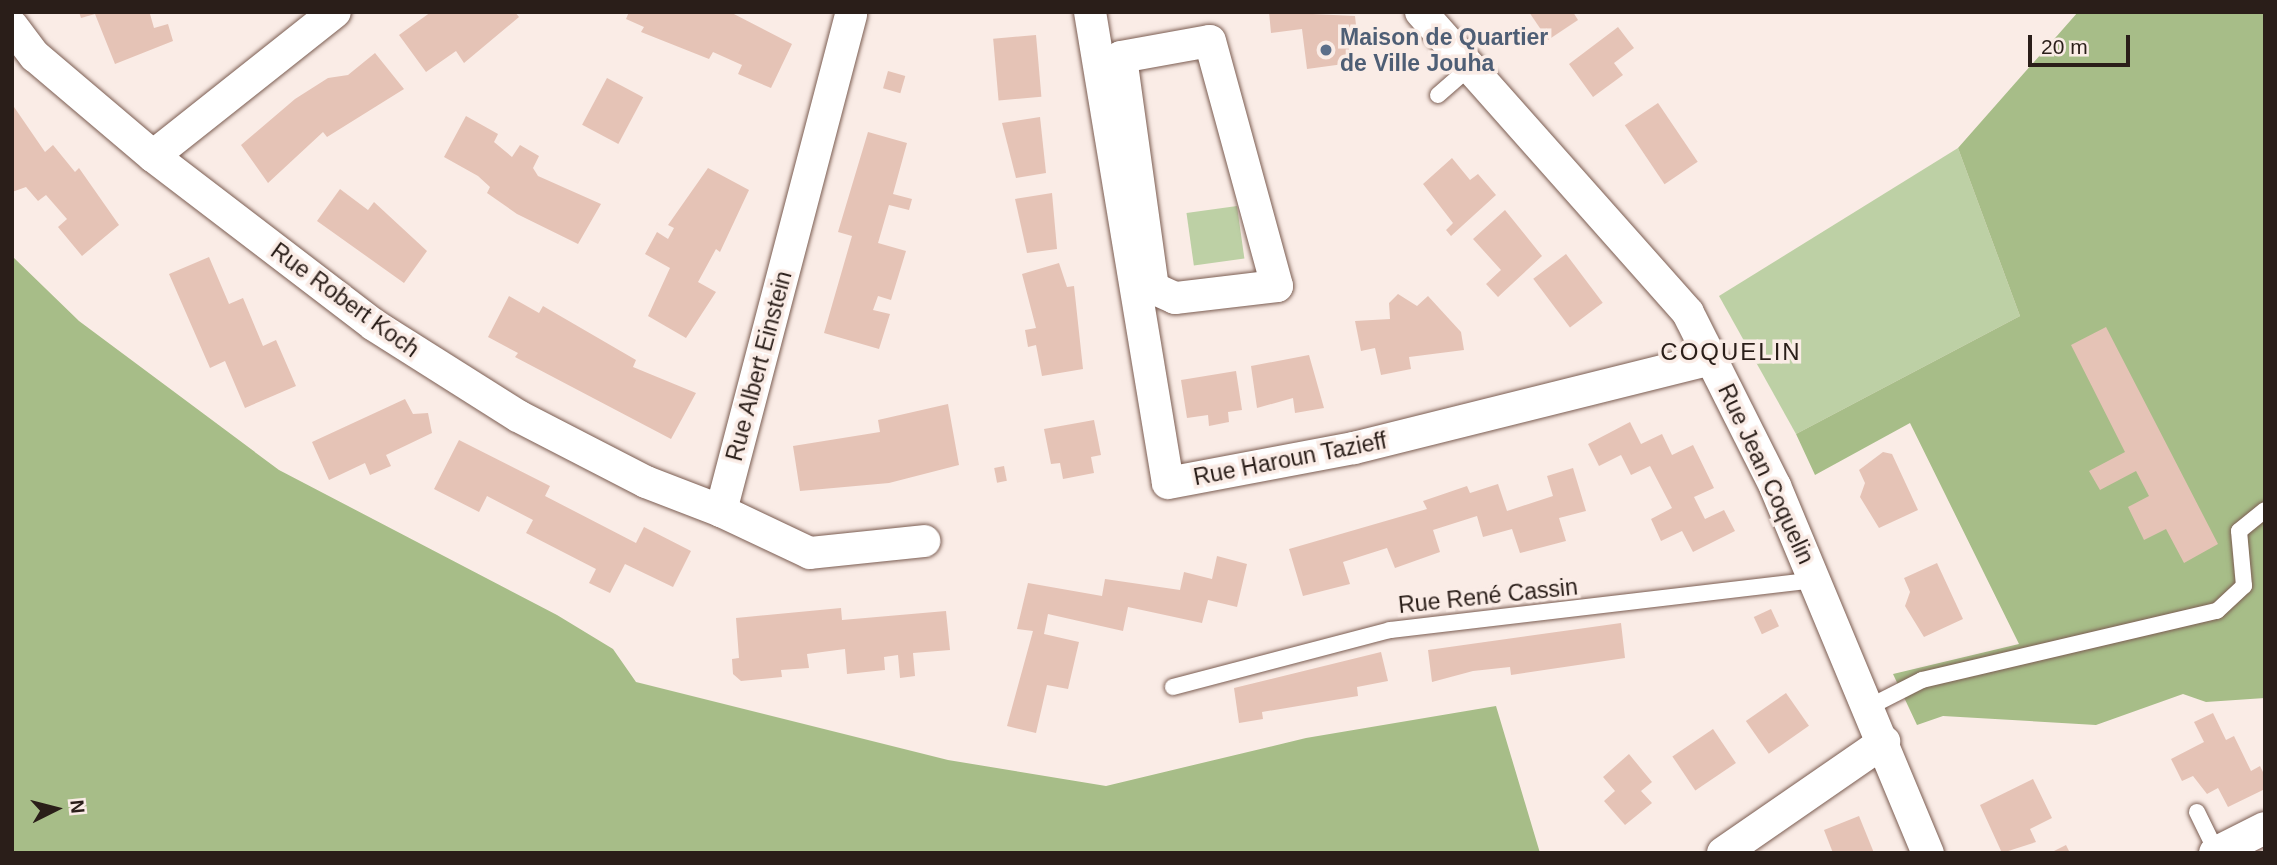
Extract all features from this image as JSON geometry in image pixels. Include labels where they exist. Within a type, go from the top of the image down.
[{"type":"street","points":[[153,156],[335,12]]},
{"type":"street","name":"Rue Haroun Tazieff","points":[[1090,12],[1168,483],[1354,448],[1712,359]]},
{"type":"street","name":"Rue Jean Coquelin","points":[[1421,12],[1688,313],[1815,580],[1928,853]]},
{"type":"street","name":"Rue Albert Einstein","points":[[721,511],[857,13]]},
{"type":"street","name":"Rue Robert Koch","points":[[12,26],[35,56],[153,156],[374,326],[440,367],[646,482],[721,511]]},
{"type":"street","points":[[1210,41],[1277,286],[1175,298],[1153,288],[1121,57],[1210,41]]},
{"type":"street","points":[[721,511],[810,553],[924,541]]},
{"type":"street","points":[[1723,853],[1884,742]]},
{"type":"street","points":[[2216,852],[2265,828]]},
{"type":"lane","points":[[1438,95],[1470,67]]},
{"type":"lane","points":[[1869,707],[1922,680],[2217,611],[2244,586],[2239,531],[2265,510]]},
{"type":"lane","name":"Rue René Cassin","points":[[1172,687],[1390,630],[1815,580]]},
{"type":"lane","points":[[2197,812],[2216,852]]},
{"type":"green space","points":[[2078,12],[2265,12],[2265,698],[2206,702],[2183,694],[2096,725],[1943,716],[1917,725],[1893,674],[2019,644],[1910,423],[1815,475],[1796,434],[2020,316],[1958,148]]},
{"type":"green space","points":[[1958,148],[2020,316],[1796,434],[1719,296]]},
{"type":"green space","points":[[1237,206],[1244,258],[1194,266],[1186,213]]},
{"type":"green space","points":[[12,256],[79,321],[279,470],[557,615],[613,649],[636,682],[948,760],[1106,786],[1306,738],[1496,706],[1540,853],[12,853]]},
{"type":"building","points":[[79,12],[150,14],[154,28],[168,24],[173,41],[115,64],[95,14],[81,18]]},
{"type":"building","points":[[431,12],[515,12],[519,17],[464,63],[456,51],[426,72],[399,35]]},
{"type":"building","points":[[629,12],[730,12],[792,44],[771,88],[738,74],[742,65],[713,52],[709,59],[641,32],[644,27],[626,19]]},
{"type":"building","name":"Maison de Quartier de Ville Jouha","points":[[1269,12],[1355,16],[1357,34],[1347,36],[1351,63],[1307,69],[1302,29],[1271,33]]},
{"type":"building","points":[[1529,12],[1573,12],[1578,20],[1548,40]]},
{"type":"building","points":[[1618,27],[1634,48],[1614,63],[1623,75],[1593,97],[1569,64]]},
{"type":"building","points":[[1036,35],[1041,97],[999,101],[993,39]]},
{"type":"building","points":[[375,53],[404,89],[327,137],[323,132],[268,183],[241,145],[295,99],[328,78],[348,75]]},
{"type":"building","points":[[888,71],[905,76],[900,93],[883,88]]},
{"type":"building","points":[[607,78],[643,97],[618,144],[582,125]]},
{"type":"building","points":[[1658,103],[1698,162],[1665,184],[1625,125]]},
{"type":"building","points":[[12,104],[45,152],[53,145],[75,172],[79,168],[119,225],[82,256],[58,227],[67,219],[46,195],[38,201],[26,187],[12,192]]},
{"type":"building","points":[[466,116],[498,134],[494,142],[512,157],[520,145],[539,156],[533,168],[538,176],[601,204],[578,244],[517,214],[487,193],[490,187],[478,176],[444,157]]},
{"type":"building","points":[[1040,117],[1046,173],[1016,178],[1002,123]]},
{"type":"building","points":[[868,132],[907,143],[893,194],[912,199],[909,210],[889,205],[878,243],[906,251],[891,300],[878,296],[873,310],[890,314],[879,349],[824,333],[852,236],[838,232]]},
{"type":"building","points":[[1452,158],[1470,180],[1478,174],[1496,195],[1451,236],[1446,230],[1453,223],[1423,184]]},
{"type":"building","points":[[708,168],[749,190],[720,252],[716,249],[698,282],[716,292],[686,338],[648,316],[670,268],[645,254],[657,232],[668,239],[674,228],[668,225]]},
{"type":"building","points":[[340,189],[368,210],[374,202],[427,251],[404,283],[317,221]]},
{"type":"building","points":[[1052,193],[1057,249],[1027,253],[1015,199]]},
{"type":"building","points":[[1505,210],[1542,256],[1498,297],[1486,284],[1501,270],[1473,239]]},
{"type":"building","points":[[1566,254],[1603,303],[1570,327],[1533,279]]},
{"type":"building","points":[[209,257],[229,304],[243,298],[263,346],[276,340],[296,386],[245,408],[225,361],[210,368],[169,274]]},
{"type":"building","points":[[1059,263],[1067,287],[1074,286],[1083,369],[1042,376],[1036,345],[1028,347],[1025,330],[1036,328],[1022,274]]},
{"type":"building","points":[[1398,294],[1417,306],[1428,296],[1461,332],[1464,350],[1409,357],[1411,369],[1381,375],[1375,348],[1361,351],[1355,321],[1390,319],[1389,303]]},
{"type":"building","points":[[509,296],[539,313],[543,306],[636,360],[633,367],[696,393],[671,439],[515,357],[518,353],[488,337]]},
{"type":"building","points":[[2106,327],[2218,544],[2184,563],[2166,529],[2144,540],[2128,507],[2149,496],[2136,471],[2100,490],[2089,471],[2125,452],[2071,345]]},
{"type":"building","points":[[1309,355],[1324,408],[1295,413],[1293,398],[1257,408],[1251,366]]},
{"type":"building","points":[[1236,371],[1242,410],[1228,412],[1229,422],[1209,426],[1208,415],[1187,418],[1181,380]]},
{"type":"building","points":[[405,399],[413,414],[428,413],[432,433],[386,455],[391,466],[370,475],[365,463],[329,480],[312,442]]},
{"type":"building","points":[[948,404],[959,465],[889,483],[800,491],[793,446],[880,432],[878,420]]},
{"type":"building","points":[[1094,420],[1101,455],[1091,457],[1094,473],[1063,479],[1060,463],[1051,464],[1044,429]]},
{"type":"building","points":[[1630,422],[1641,444],[1662,434],[1672,455],[1693,445],[1714,488],[1694,497],[1705,519],[1724,510],[1735,531],[1693,552],[1682,531],[1661,541],[1651,519],[1672,508],[1650,466],[1631,475],[1621,455],[1599,466],[1588,444]]},
{"type":"building","points":[[459,440],[550,486],[545,496],[636,543],[644,527],[691,551],[673,587],[625,564],[610,593],[589,583],[596,569],[526,533],[533,520],[487,496],[479,512],[434,489]]},
{"type":"building","points":[[1883,452],[1892,454],[1918,510],[1879,528],[1860,497],[1865,483],[1859,470]]},
{"type":"building","points":[[1004,466],[1007,481],[997,483],[994,468]]},
{"type":"building","points":[[1573,468],[1586,511],[1559,518],[1566,541],[1520,553],[1512,529],[1483,537],[1477,516],[1433,530],[1440,552],[1395,568],[1387,548],[1343,562],[1350,584],[1303,596],[1289,549],[1427,509],[1423,501],[1467,486],[1470,493],[1498,484],[1507,511],[1553,496],[1547,476]]},
{"type":"building","points":[[1217,556],[1247,564],[1237,607],[1208,600],[1202,623],[1128,607],[1123,631],[1048,614],[1044,634],[1079,642],[1068,689],[1047,685],[1036,733],[1007,726],[1033,631],[1017,629],[1028,583],[1102,596],[1105,579],[1180,590],[1184,572],[1212,579]]},
{"type":"building","points":[[1937,563],[1963,619],[1924,637],[1905,606],[1910,592],[1904,578]]},
{"type":"building","points":[[841,608],[842,620],[946,611],[950,650],[913,653],[915,676],[900,678],[898,655],[884,657],[885,670],[847,674],[845,649],[807,654],[809,668],[781,670],[782,677],[741,681],[733,674],[732,659],[739,658],[736,618]]},
{"type":"building","points":[[1771,609],[1779,626],[1762,634],[1754,617]]},
{"type":"building","points":[[1621,623],[1625,658],[1511,675],[1510,667],[1473,671],[1432,682],[1428,650]]},
{"type":"building","points":[[1381,652],[1388,681],[1357,687],[1358,696],[1262,712],[1263,719],[1239,723],[1234,688]]},
{"type":"building","points":[[1786,693],[1809,726],[1769,754],[1746,721]]},
{"type":"building","points":[[2213,713],[2226,740],[2234,736],[2251,771],[2260,766],[2265,776],[2265,789],[2228,807],[2218,788],[2207,794],[2193,776],[2182,781],[2171,759],[2204,742],[2194,722]]},
{"type":"building","points":[[1713,729],[1736,763],[1695,790],[1672,756]]},
{"type":"building","points":[[1629,754],[1652,782],[1641,791],[1652,803],[1625,825],[1604,801],[1615,791],[1603,777]]},
{"type":"building","points":[[2033,779],[2052,818],[2030,829],[2036,842],[2002,853],[1980,805]]},
{"type":"building","points":[[1859,816],[1874,853],[1833,853],[1824,830]]},
{"type":"building","points":[[2066,845],[2070,853],[2050,853]]},
{"type":"place","name":"Maison de Quartier de Ville Jouha","points":[[1326,50]]},
{"type":"district","name":"COQUELIN","points":[[1731,352]]}]
